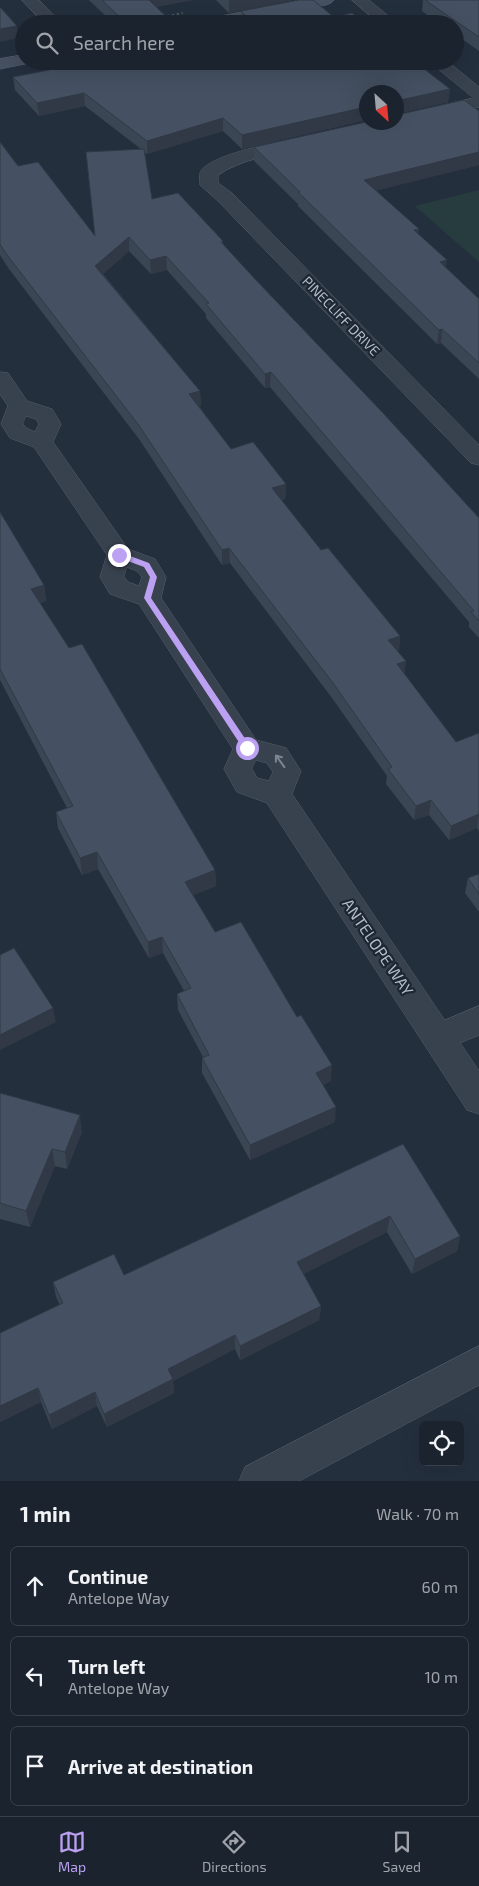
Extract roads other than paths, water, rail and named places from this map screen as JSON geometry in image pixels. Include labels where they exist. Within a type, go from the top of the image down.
[{"type":"main road","points":[[251,15],[326,0]]},
{"type":"main road","points":[[0,64],[15,62]]},
{"type":"street","points":[[30,0],[45,15]]},
{"type":"street","points":[[360,0],[379,15]]},
{"type":"street","points":[[448,70],[479,95]]},
{"type":"street","points":[[404,120],[479,102]]},
{"type":"street","name":"PINECLIFF DRIVE","points":[[304,142],[247,155],[223,163],[209,173],[209,185],[225,197],[479,458]]},
{"type":"street","name":"ANTELOPE WAY","points":[[0,378],[19,406],[12,424],[18,434],[42,442],[119,555],[112,577],[119,588],[148,598],[247,748],[238,770],[247,785],[277,795],[479,1099]]},
{"type":"street","points":[[438,1038],[479,1020]]},
{"type":"street","points":[[259,1481],[479,1365]]}]
